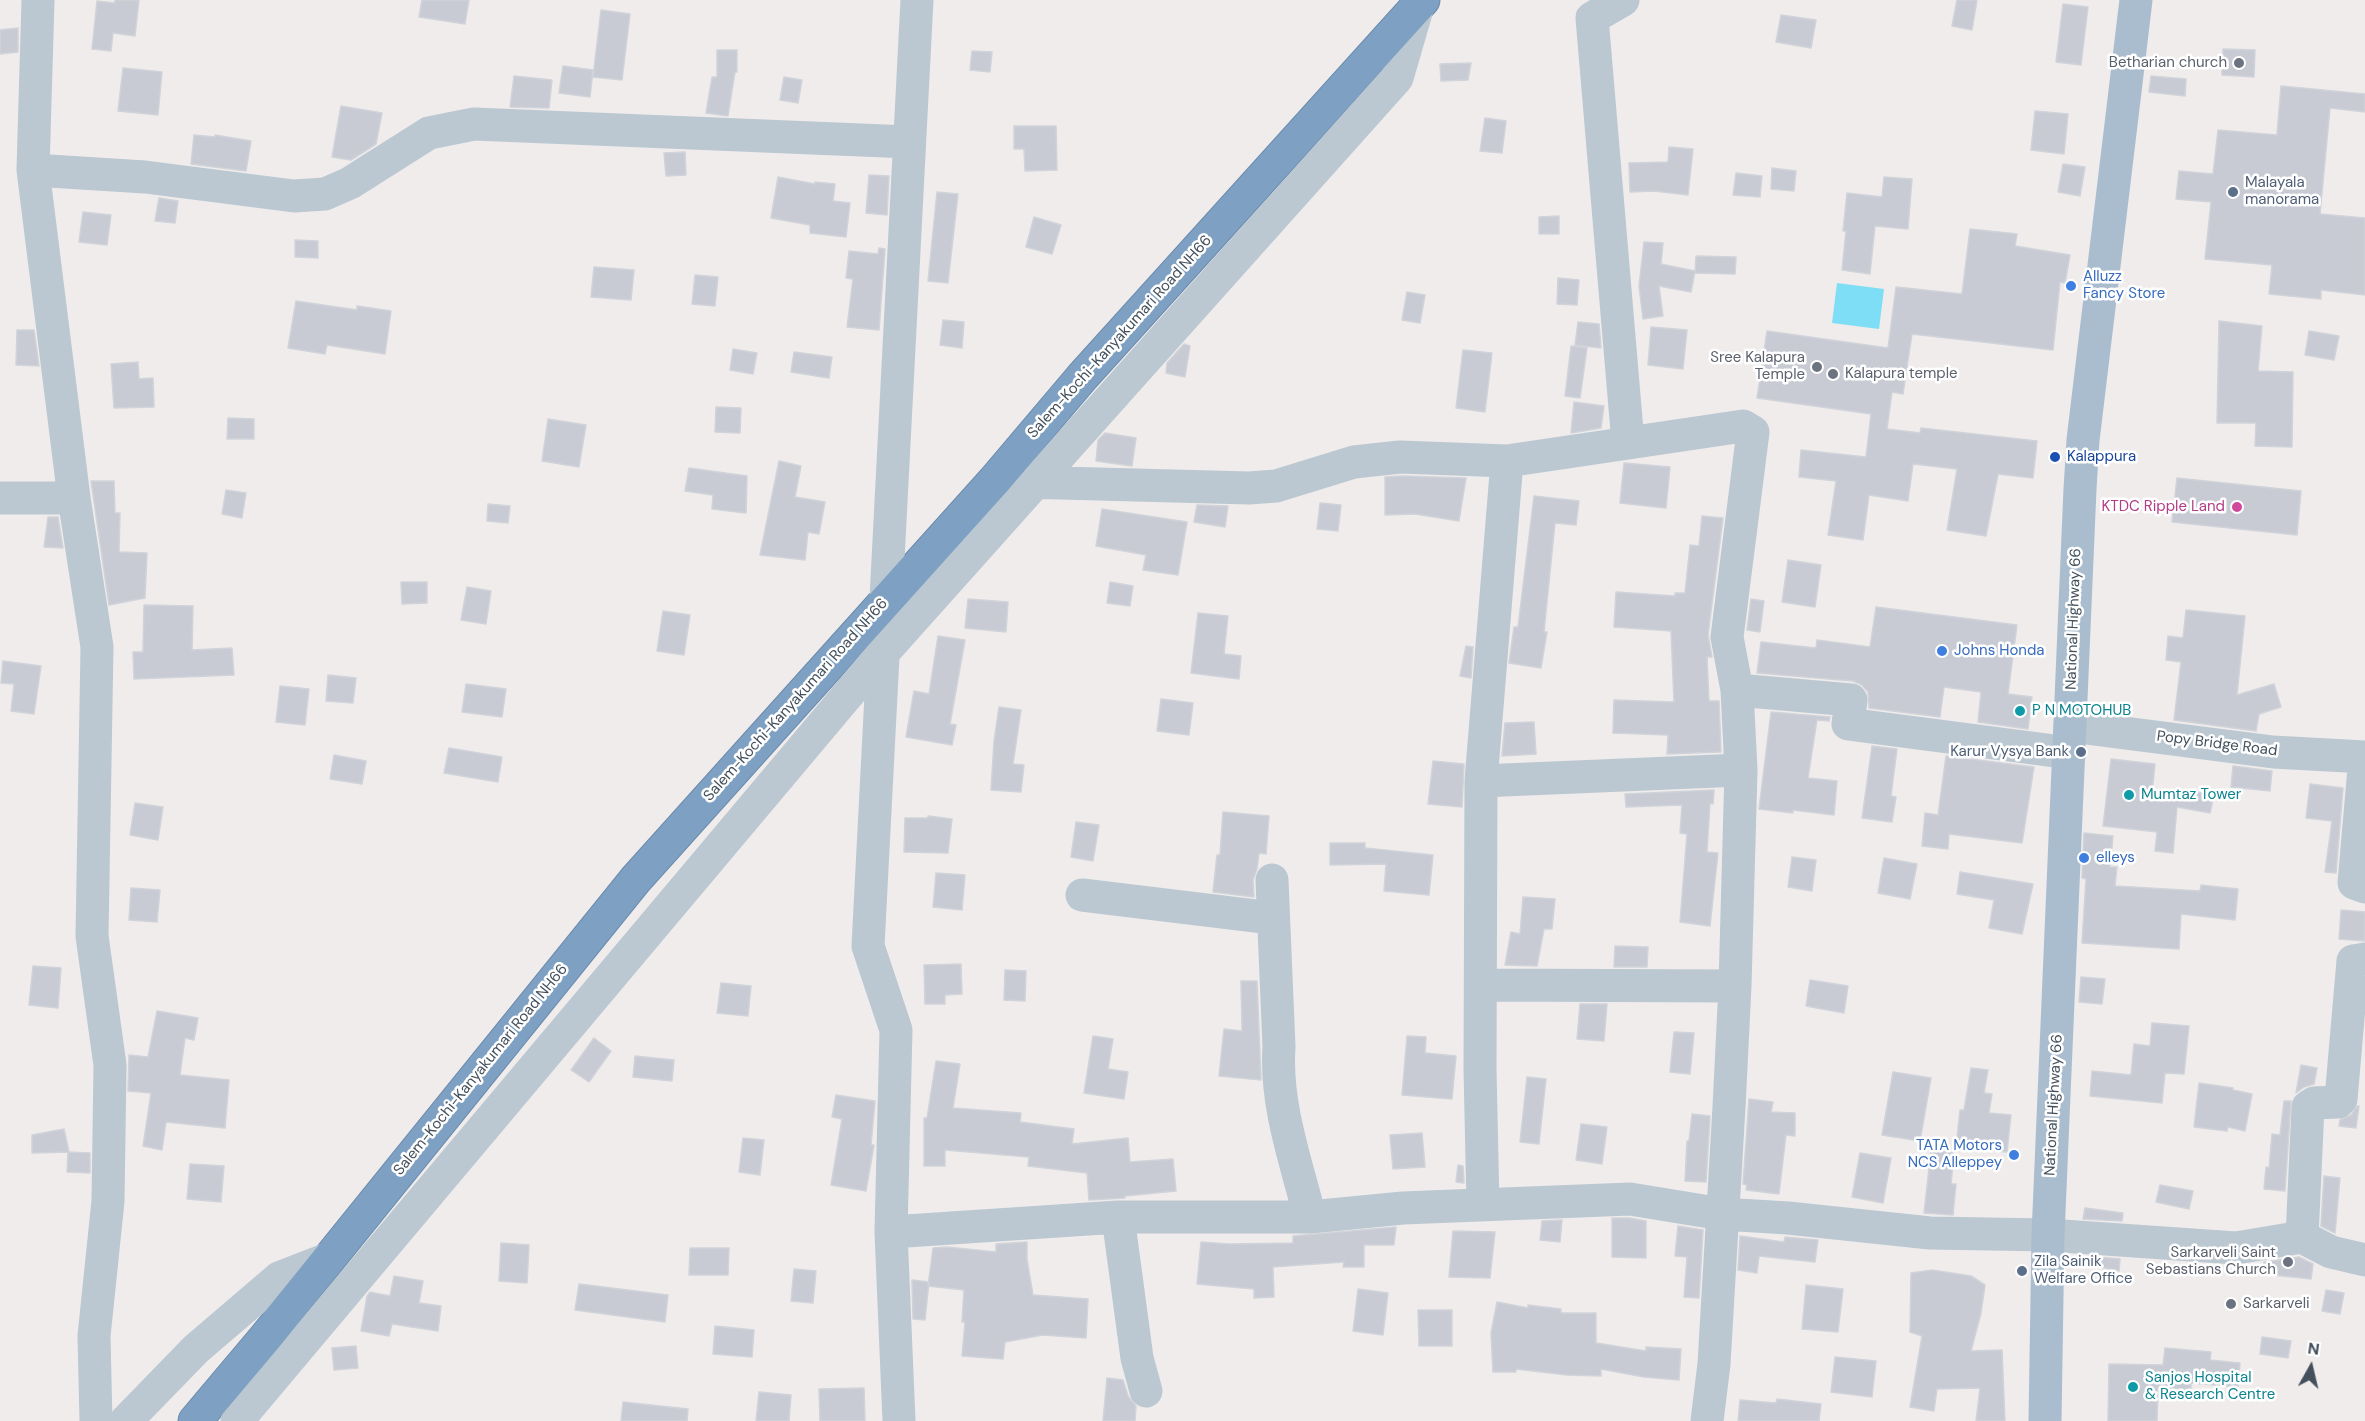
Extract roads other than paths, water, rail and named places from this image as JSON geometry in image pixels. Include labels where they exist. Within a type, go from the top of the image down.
[{"type":"highway","name":"Salem-Kochi-Kanyakumari Road NH66","points":[[195,1421],[265,1338],[636,879],[993,481],[1091,368],[1420,4]]},
{"type":"main road","name":"National Highway 66","points":[[2045,1421],[2048,1235],[2083,440],[2136,0]]},
{"type":"street","points":[[38,0],[33,170],[74,498],[97,646],[92,936],[110,1065],[108,1201],[94,1336],[96,1421]]},
{"type":"street","points":[[899,1421],[891,1232],[896,1030],[868,946],[884,601],[917,0]]},
{"type":"street","points":[[1623,0],[1592,18],[1628,443]]},
{"type":"street","points":[[237,1421],[882,654],[1398,78],[1420,4]]},
{"type":"street","points":[[33,170],[145,177],[294,196],[325,194],[350,183],[429,133],[474,124],[909,142]]},
{"type":"street","points":[[993,481],[1249,488],[1276,486],[1354,462],[1400,457],[1508,461],[1743,426],[1753,432],[1727,637],[1737,690],[1742,770],[1735,986],[1714,1364],[1707,1421]]},
{"type":"street","points":[[1483,1205],[1481,781],[1508,461]]},
{"type":"street","points":[[0,498],[74,498]]},
{"type":"street","name":"Popy Bridge Road","points":[[1737,690],[1851,700],[1848,724],[2070,740],[2365,757]]},
{"type":"street","points":[[2365,757],[2354,883],[2365,887]]},
{"type":"street","points":[[1481,781],[1742,770]]},
{"type":"street","points":[[1272,880],[1279,1047],[1277,1074],[1310,1217]]},
{"type":"street","points":[[1082,895],[1272,918]]},
{"type":"street","points":[[2302,1237],[2308,1107],[2314,1103],[2338,1102],[2341,1099],[2353,961],[2365,959]]},
{"type":"street","points":[[1481,985],[1735,986]]},
{"type":"street","points":[[891,1232],[1118,1217],[1310,1217],[1403,1208],[1630,1199],[1722,1214],[1788,1218],[1930,1233],[2048,1235],[2236,1248],[2302,1237],[2331,1252],[2365,1260]]},
{"type":"street","points":[[1118,1217],[1137,1358],[1146,1391]]},
{"type":"street","points":[[126,1421],[196,1349],[279,1278],[328,1259]]},
{"type":"water","points":[[1837,283],[1884,289],[1879,329],[1832,323]]},
{"type":"place","name":"Betharian church","points":[[2239,63]]},
{"type":"place","name":"Malayala manorama","points":[[2233,192]]},
{"type":"place","name":"Alluzz Fancy Store","points":[[2071,286]]},
{"type":"place","name":"Sree Kalapura Temple","points":[[1817,367]]},
{"type":"place","name":"Kalapura temple","points":[[1833,374]]},
{"type":"place","name":"Kalappura","points":[[2055,457]]},
{"type":"place","name":"KTDC Ripple Land","points":[[2237,507]]},
{"type":"place","name":"Johns Honda","points":[[1942,651]]},
{"type":"place","name":"P N MOTOHUB","points":[[2020,711]]},
{"type":"place","name":"Karur Vysya Bank","points":[[2081,752]]},
{"type":"place","name":"Mumtaz Tower","points":[[2129,795]]},
{"type":"place","name":"elleys","points":[[2084,858]]},
{"type":"place","name":"TATA Motors NCS Alleppey","points":[[2014,1155]]},
{"type":"place","name":"Sarkarveli Saint Sebastians Church","points":[[2288,1262]]},
{"type":"place","name":"Zila Sainik Welfare Office","points":[[2022,1271]]},
{"type":"place","name":"Sarkarveli","points":[[2231,1304]]},
{"type":"place","name":"Sanjos Hospital & Research Centre","points":[[2133,1387]]}]
